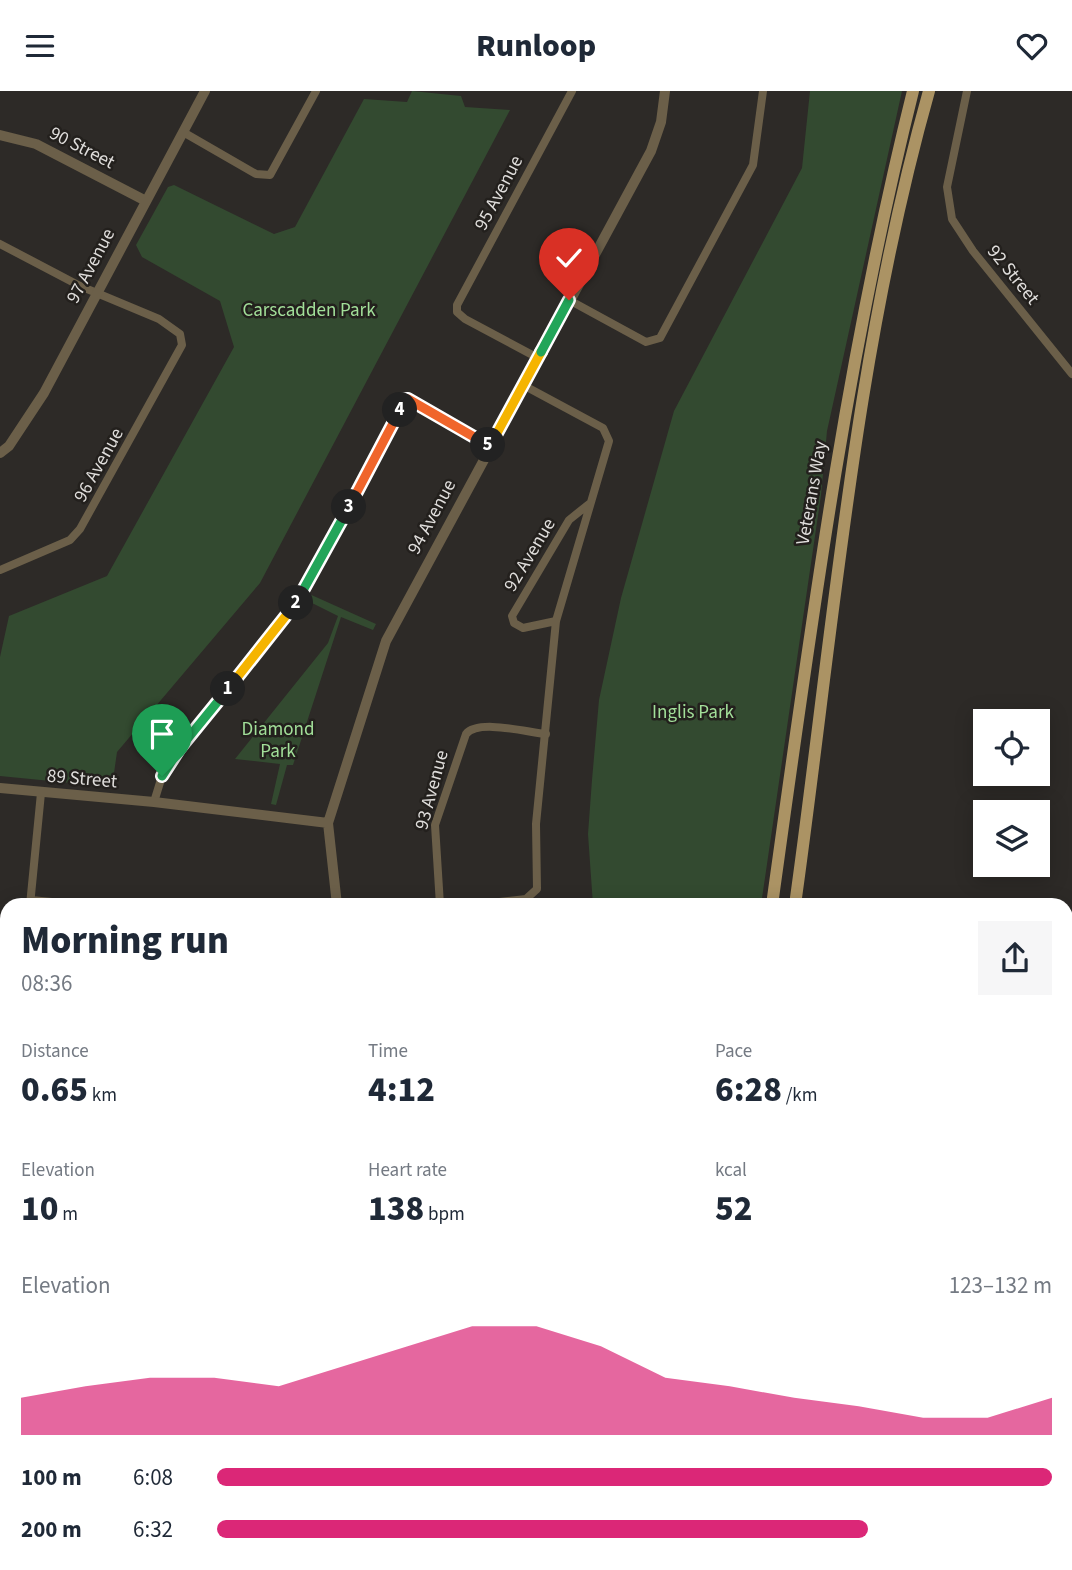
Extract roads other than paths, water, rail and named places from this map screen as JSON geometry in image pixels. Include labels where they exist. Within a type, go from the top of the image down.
[{"type":"main road","name":"Veterans Way","points":[[773,898],[823,536],[873,262],[912,91]]},
{"type":"main road","name":"Veterans Way","points":[[796,898],[858,426],[886,267],[929,91]]},
{"type":"street","name":"97 Avenue","points":[[0,453],[9,446],[44,393],[205,91]]},
{"type":"street","points":[[183,132],[256,174],[270,176],[316,91]]},
{"type":"street","name":"95 Avenue","points":[[538,358],[465,319],[457,311],[458,301],[572,91]]},
{"type":"street","name":"94 Avenue","points":[[336,898],[328,823],[389,633],[651,151],[662,122],[665,91]]},
{"type":"street","points":[[569,300],[642,340],[654,342],[663,335],[753,165],[763,91]]},
{"type":"street","name":"92 Street","points":[[967,91],[947,187],[951,219],[973,251],[1072,374]]},
{"type":"street","name":"90 Street","points":[[0,135],[36,144],[146,201]]},
{"type":"street","points":[[0,244],[80,286],[97,290]]},
{"type":"street","name":"96 Avenue","points":[[0,570],[70,540],[80,529],[182,345],[180,334],[159,319],[97,290]]},
{"type":"street","points":[[523,385],[603,428],[608,434],[608,446],[589,504]]},
{"type":"street","points":[[154,802],[162,776],[180,748],[294,606],[396,421],[402,400],[408,399],[490,446]]},
{"type":"street","name":"92 Avenue","points":[[556,621],[523,628],[514,623],[512,616],[572,517],[589,504]]},
{"type":"street","name":"92 Avenue","points":[[528,898],[535,893],[539,882],[535,833],[556,621],[589,504]]},
{"type":"street","name":"93 Avenue","points":[[440,898],[435,825],[464,737],[470,729],[481,726],[545,734]]},
{"type":"street","name":"89 Street","points":[[0,788],[154,802],[328,823]]},
{"type":"street","points":[[31,898],[41,793]]},
{"type":"park label","name":"Carscadden Park","points":[[309,310]]},
{"type":"park label","name":"Inglis Park","points":[[693,712]]},
{"type":"park label","name":"Diamond Park","points":[[278,740]]}]
